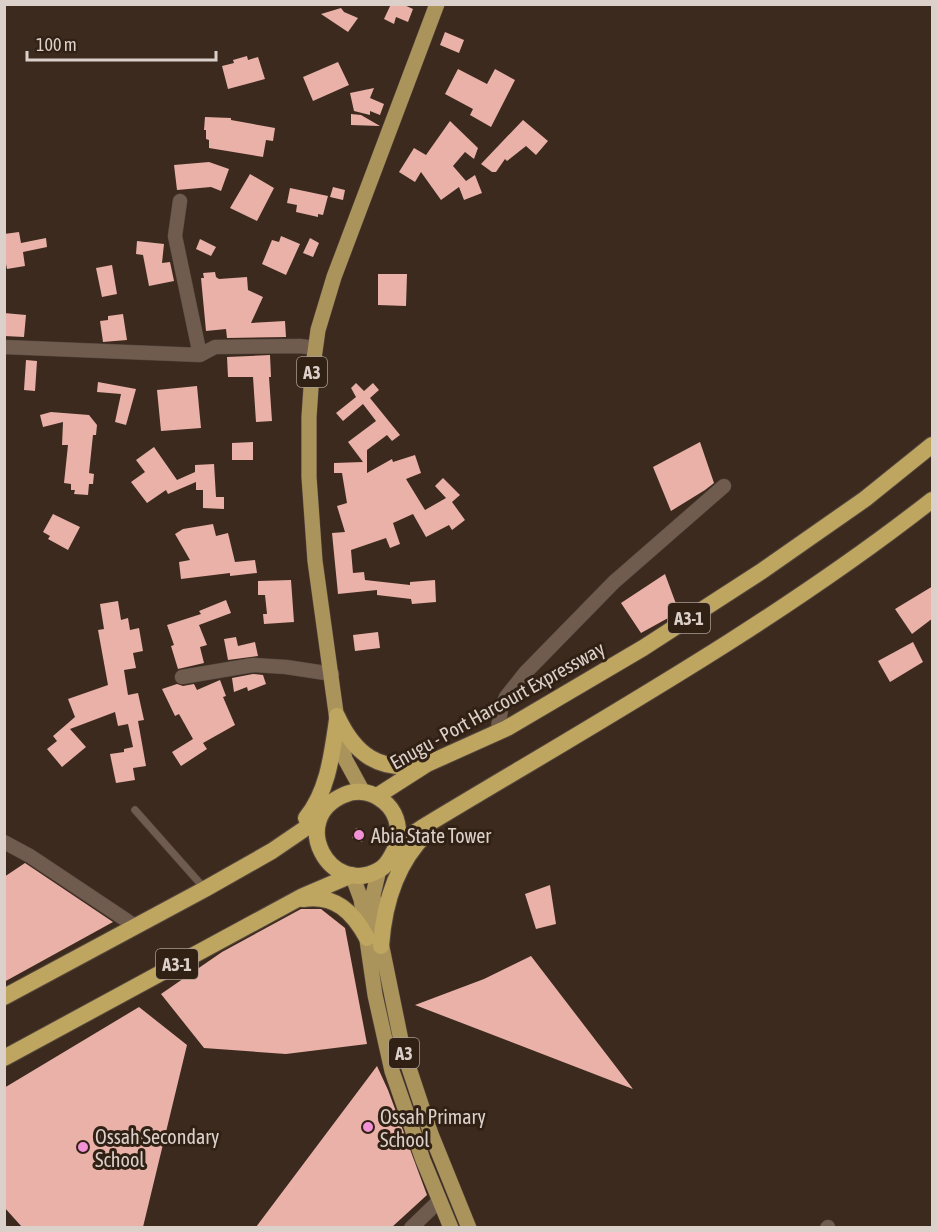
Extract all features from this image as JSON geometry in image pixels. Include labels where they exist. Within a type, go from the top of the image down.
[{"type":"highway","name":"Enugu - Port Harcourt Expressway","points":[[370,794],[427,764],[497,733],[643,648],[762,571],[865,500],[933,445]]},
{"type":"highway","name":"A3-1","points":[[4,1058],[293,901],[329,883],[352,875],[366,875],[379,870],[391,860],[398,845],[452,809],[661,685],[789,603],[933,500]]},
{"type":"highway","points":[[337,718],[353,744],[362,753],[400,767],[427,764]]},
{"type":"highway","points":[[262,856],[298,827],[311,812],[327,774],[337,718]]},
{"type":"highway","points":[[352,875],[338,870],[326,860],[319,847],[316,833],[319,819],[324,808],[335,798],[348,793],[370,794],[388,805],[396,817],[400,831],[398,845]]},
{"type":"highway","points":[[374,942],[400,868],[423,836],[452,809]]},
{"type":"highway","points":[[4,997],[205,889],[319,819]]},
{"type":"highway","points":[[293,901],[311,898],[336,903],[352,914],[374,942]]},
{"type":"main road","name":"A3","points":[[335,798],[343,784],[345,759],[315,561],[309,477],[309,417],[315,348],[334,277],[437,4]]},
{"type":"main road","name":"A3","points":[[345,759],[370,794]]},
{"type":"main road","name":"A3","points":[[379,870],[374,895],[376,1004],[392,1071],[451,1227]]},
{"type":"main road","name":"A3","points":[[352,875],[362,899],[415,1090],[469,1227]]},
{"type":"street","points":[[180,201],[175,236],[200,355]]},
{"type":"street","points":[[4,347],[200,355],[215,347],[300,346],[315,348]]},
{"type":"street","points":[[497,733],[501,710],[506,698],[525,673],[614,582],[724,486]]},
{"type":"street","points":[[182,678],[253,665],[332,674]]},
{"type":"street","points":[[4,842],[30,856],[135,926]]},
{"type":"street","points":[[411,1227],[440,1200]]},
{"type":"lane","points":[[135,810],[205,889]]},
{"type":"building","points":[[391,4],[402,4],[413,9],[408,22],[396,17],[394,24],[384,19]]},
{"type":"building","points":[[341,8],[344,12],[358,18],[348,32],[321,14]]},
{"type":"building","points":[[445,32],[464,40],[459,53],[440,45]]},
{"type":"building","points":[[247,56],[248,60],[258,57],[265,79],[228,89],[222,66]]},
{"type":"building","points":[[338,62],[349,85],[313,101],[303,77]]},
{"type":"building","points":[[458,69],[487,84],[495,69],[515,80],[491,127],[470,115],[473,109],[445,94]]},
{"type":"building","points":[[374,88],[370,98],[384,104],[380,115],[370,111],[370,115],[354,111],[350,93]]},
{"type":"building","points":[[351,114],[361,115],[380,126],[351,125]]},
{"type":"building","points":[[205,117],[231,118],[231,120],[275,128],[273,141],[266,140],[263,157],[209,148],[209,140],[206,139],[206,130],[204,130]]},
{"type":"building","points":[[523,120],[548,141],[536,155],[526,146],[507,161],[505,159],[496,172],[492,172],[481,164]]},
{"type":"building","points":[[450,121],[478,148],[474,159],[465,152],[453,166],[466,181],[475,175],[482,193],[464,200],[459,187],[441,200],[421,172],[415,182],[399,172],[414,148],[426,155]]},
{"type":"building","points":[[209,162],[229,169],[221,191],[211,187],[177,190],[174,165]]},
{"type":"building","points":[[250,174],[274,188],[257,221],[230,208]]},
{"type":"building","points":[[333,187],[345,190],[343,200],[330,197]]},
{"type":"building","points":[[290,188],[328,196],[323,215],[318,214],[318,217],[296,212],[297,205],[287,203]]},
{"type":"building","points":[[19,232],[21,243],[46,238],[47,247],[23,252],[25,266],[7,269],[4,234]]},
{"type":"building","points":[[281,236],[300,244],[286,275],[262,264],[272,240],[279,242]]},
{"type":"building","points":[[310,238],[319,243],[313,257],[303,253]]},
{"type":"building","points":[[200,239],[216,247],[211,256],[196,249]]},
{"type":"building","points":[[137,241],[164,244],[162,263],[170,262],[174,281],[149,286],[143,255],[136,254]]},
{"type":"building","points":[[112,265],[117,294],[102,297],[96,268]]},
{"type":"building","points":[[215,272],[219,279],[247,277],[248,290],[263,297],[251,323],[285,321],[286,337],[227,338],[226,329],[206,331],[201,278],[204,278],[203,273]]},
{"type":"building","points":[[378,274],[407,274],[406,306],[378,305]]},
{"type":"building","points":[[4,313],[26,315],[24,337],[4,336]]},
{"type":"building","points":[[123,314],[127,340],[103,342],[100,321],[108,320],[108,316]]},
{"type":"building","points":[[270,355],[272,421],[256,422],[253,377],[228,377],[227,357]]},
{"type":"building","points":[[26,360],[37,361],[35,391],[24,390]]},
{"type":"building","points":[[98,382],[136,389],[126,425],[115,422],[121,394],[97,392]]},
{"type":"building","points":[[356,383],[364,391],[373,383],[379,390],[370,398],[400,435],[392,441],[387,435],[367,450],[367,473],[392,459],[393,462],[415,455],[421,473],[406,479],[425,510],[446,498],[435,486],[443,478],[460,495],[452,502],[465,520],[452,530],[449,525],[426,537],[413,514],[393,523],[400,544],[390,548],[386,538],[351,550],[353,573],[364,572],[365,580],[410,585],[410,582],[435,580],[436,602],[412,604],[411,599],[377,595],[377,590],[338,594],[332,533],[345,532],[337,506],[347,503],[342,473],[334,473],[334,463],[363,462],[348,442],[376,421],[363,404],[343,421],[336,413],[356,397],[351,388]]},
{"type":"building","points":[[197,386],[201,428],[161,431],[157,390]]},
{"type":"building","points":[[51,412],[89,415],[97,425],[96,435],[93,435],[89,473],[94,474],[93,484],[89,484],[88,495],[74,494],[75,490],[71,490],[71,484],[64,483],[68,445],[62,445],[63,422],[43,427],[40,415]]},
{"type":"building","points":[[253,442],[253,460],[232,460],[232,443]]},
{"type":"building","points":[[700,442],[714,483],[671,511],[653,467]]},
{"type":"building","points":[[154,447],[177,480],[195,472],[195,465],[214,464],[216,497],[224,497],[224,509],[203,508],[203,490],[196,490],[196,482],[168,494],[166,490],[147,503],[131,482],[145,472],[136,460]]},
{"type":"building","points":[[53,514],[80,527],[68,550],[48,539],[50,536],[43,532]]},
{"type":"building","points":[[213,524],[216,536],[228,533],[235,562],[255,560],[257,573],[230,576],[230,573],[181,579],[179,562],[190,560],[175,534],[183,529]]},
{"type":"building","points":[[665,574],[679,612],[641,633],[621,603]]},
{"type":"building","points":[[291,580],[294,622],[264,624],[263,614],[267,614],[265,595],[258,595],[258,581]]},
{"type":"building","points":[[933,586],[933,618],[912,634],[895,609]]},
{"type":"building","points":[[226,600],[231,613],[199,625],[207,645],[200,647],[204,663],[178,669],[171,646],[174,645],[167,625],[201,614],[199,611]]},
{"type":"building","points":[[118,601],[121,620],[128,618],[130,630],[139,628],[143,651],[133,653],[136,668],[124,670],[128,695],[138,693],[144,720],[138,721],[146,766],[133,768],[135,780],[116,783],[110,754],[124,752],[124,749],[133,747],[128,724],[118,726],[115,712],[70,729],[86,747],[62,767],[47,749],[57,741],[53,736],[75,717],[68,699],[108,685],[98,630],[104,629],[100,604]]},
{"type":"building","points":[[378,632],[380,648],[355,651],[353,635]]},
{"type":"building","points":[[236,637],[238,646],[255,642],[258,656],[228,660],[224,639]]},
{"type":"building","points":[[913,642],[923,662],[890,682],[878,661]]},
{"type":"building","points":[[253,674],[263,675],[266,684],[248,691],[247,687],[234,692],[232,678]]},
{"type":"building","points":[[220,680],[226,696],[223,697],[235,725],[203,743],[207,749],[181,766],[172,752],[193,739],[179,714],[175,716],[162,689],[177,684],[183,686],[194,684],[197,690]]},
{"type":"building","name":"Abia State Tower","points":[[356,828],[365,832],[362,842],[352,838]]},
{"type":"building","points":[[25,863],[113,922],[4,982],[4,877]]},
{"type":"building","points":[[550,885],[556,924],[536,929],[525,894]]},
{"type":"building","points":[[301,909],[321,909],[345,928],[367,1044],[286,1054],[204,1048],[161,994],[222,952]]},
{"type":"building","points":[[531,956],[633,1089],[415,1005],[484,979]]},
{"type":"building","name":"Ossah Secondary School","points":[[139,1007],[187,1045],[143,1227],[22,1227],[4,1207],[4,1088]]},
{"type":"building","name":"Ossah Primary School","points":[[377,1066],[427,1195],[392,1227],[256,1227]]},
{"type":"place","name":"Abia State Tower","points":[[359,835]]},
{"type":"place","name":"Ossah Primary School","points":[[368,1127]]},
{"type":"place","name":"Ossah Secondary School","points":[[83,1147]]}]
